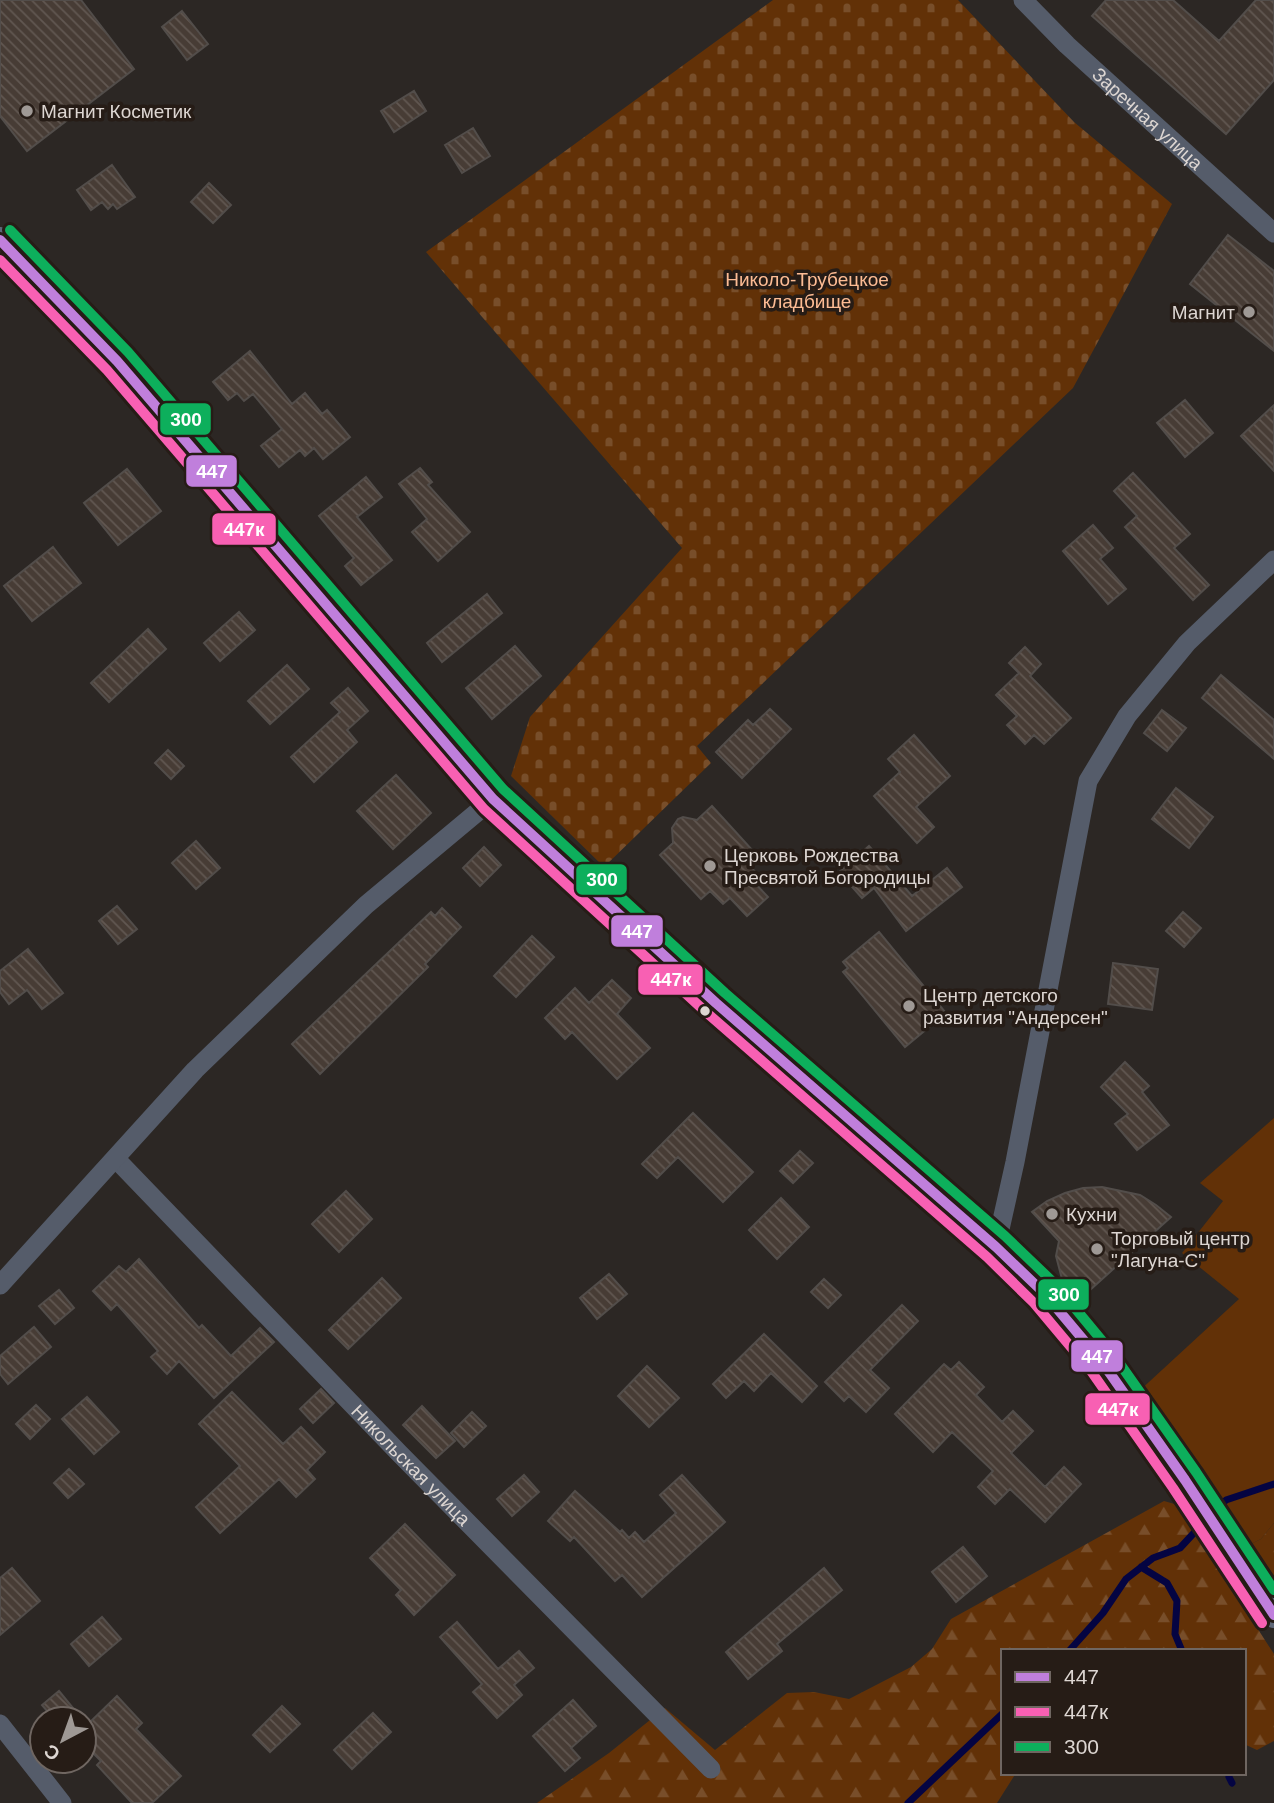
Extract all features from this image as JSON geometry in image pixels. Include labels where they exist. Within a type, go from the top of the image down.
[{"type":"main road","points":[[0,240],[117,361],[493,799],[696,986],[996,1247],[1044,1293],[1102,1362],[1185,1480],[1274,1615]]},
{"type":"street","name":"Заречная улица","points":[[1023,0],[1067,45],[1274,233]]},
{"type":"street","points":[[996,1247],[1051,980],[1088,781],[1127,716],[1187,643],[1274,560]]},
{"type":"street","points":[[0,1284],[195,1070],[356,915],[493,799]]},
{"type":"street","name":"Никольская улица","points":[[116,1159],[409,1463],[711,1769]]},
{"type":"street","points":[[0,1724],[62,1803]]},
{"type":"green space","name":"Николо-Трубецкое кладбище","points":[[773,0],[958,0],[1074,122],[1172,204],[1073,388],[697,746],[711,763],[604,867],[511,776],[530,717],[682,548],[426,252]]},
{"type":"green space","points":[[1274,1118],[1274,1523],[1261,1539],[1241,1549],[1137,1393],[1239,1299],[1182,1253],[1223,1201],[1200,1183]]},
{"type":"green space","points":[[1164,1501],[1178,1505],[1274,1654],[1274,1741],[1257,1750],[1246,1745],[1246,1649],[1001,1649],[1001,1775],[1015,1775],[997,1803],[537,1803],[609,1753],[665,1708],[715,1750],[787,1693],[814,1692],[849,1699],[911,1667],[932,1649],[951,1619]]},
{"type":"green space","points":[[1274,1523],[1274,1597],[1241,1549],[1261,1539]]},
{"type":"building","points":[[0,0],[81,0],[134,69],[27,151],[0,116]]},
{"type":"building","points":[[1106,0],[1173,0],[1219,41],[1256,0],[1274,0],[1274,80],[1226,134],[1092,16]]},
{"type":"building","points":[[182,11],[208,44],[187,60],[162,27]]},
{"type":"building","points":[[414,91],[426,111],[394,132],[381,111]]},
{"type":"building","points":[[473,128],[490,156],[462,173],[445,145]]},
{"type":"building","points":[[112,165],[135,197],[117,209],[113,204],[108,209],[102,202],[91,210],[77,190]]},
{"type":"building","points":[[209,183],[231,205],[213,223],[191,202]]},
{"type":"building","name":"Магнит","points":[[1228,235],[1274,271],[1274,351],[1190,284]]},
{"type":"building","points":[[250,351],[292,404],[305,393],[322,414],[327,410],[350,437],[323,459],[314,448],[305,456],[300,450],[279,467],[261,446],[282,429],[253,394],[244,401],[237,393],[228,400],[213,382]]},
{"type":"building","points":[[1185,400],[1213,433],[1185,457],[1157,423]]},
{"type":"building","points":[[1274,405],[1274,471],[1241,436]]},
{"type":"building","points":[[420,468],[432,482],[428,485],[470,532],[438,561],[412,532],[427,519],[399,484]]},
{"type":"building","points":[[127,469],[161,511],[118,545],[84,503]]},
{"type":"building","points":[[1133,473],[1190,534],[1174,548],[1209,585],[1193,600],[1125,527],[1137,516],[1114,491]]},
{"type":"building","points":[[366,477],[382,497],[357,517],[392,560],[361,585],[345,566],[354,558],[319,516]]},
{"type":"building","points":[[1093,525],[1113,548],[1100,559],[1126,589],[1108,604],[1063,551]]},
{"type":"building","points":[[53,547],[81,583],[32,621],[4,586]]},
{"type":"building","points":[[487,594],[502,613],[442,662],[427,643]]},
{"type":"building","points":[[239,612],[255,630],[220,661],[204,643]]},
{"type":"building","points":[[148,629],[166,649],[109,702],[91,683]]},
{"type":"building","points":[[515,646],[541,676],[492,719],[466,688]]},
{"type":"building","points":[[1025,647],[1041,664],[1030,676],[1071,718],[1044,744],[1034,735],[1025,744],[1007,725],[1017,716],[996,695],[1019,673],[1009,663]]},
{"type":"building","points":[[287,665],[309,689],[270,724],[248,701]]},
{"type":"building","points":[[1221,675],[1274,720],[1274,759],[1202,698]]},
{"type":"building","points":[[348,688],[368,711],[347,730],[357,742],[314,782],[291,757],[340,712],[331,703]]},
{"type":"building","points":[[770,709],[791,729],[742,778],[716,752],[748,720],[753,725]]},
{"type":"building","points":[[1162,710],[1186,728],[1167,751],[1144,733]]},
{"type":"building","points":[[914,735],[950,776],[916,807],[934,827],[917,843],[874,796],[900,772],[888,759]]},
{"type":"building","points":[[168,750],[184,766],[171,779],[155,763]]},
{"type":"building","points":[[396,775],[431,813],[393,849],[357,811]]},
{"type":"building","points":[[1176,788],[1213,817],[1189,848],[1152,819]]},
{"type":"building","name":"Церковь Рождества Пресвятой Богородицы","points":[[712,806],[753,851],[744,859],[756,873],[750,878],[768,897],[747,916],[730,898],[723,904],[710,891],[701,899],[660,855],[673,843],[672,828],[678,819],[683,817],[697,820]]},
{"type":"building","points":[[196,841],[220,868],[196,889],[172,863]]},
{"type":"building","points":[[869,846],[912,896],[947,868],[962,887],[906,931],[874,888],[862,898],[839,872]]},
{"type":"building","points":[[484,847],[501,865],[480,886],[463,868]]},
{"type":"building","points":[[117,906],[137,929],[118,944],[99,921]]},
{"type":"building","points":[[442,908],[461,927],[425,964],[428,967],[320,1074],[292,1044],[431,912],[435,916]]},
{"type":"building","points":[[1183,912],[1201,928],[1184,947],[1166,931]]},
{"type":"building","points":[[879,932],[946,1013],[905,1047],[843,972],[848,968],[843,962]]},
{"type":"building","points":[[532,936],[554,957],[516,997],[494,976]]},
{"type":"building","points":[[28,949],[63,993],[42,1009],[27,990],[9,1004],[0,992],[0,971]]},
{"type":"building","points":[[1113,963],[1158,969],[1152,1010],[1108,1004]]},
{"type":"building","points":[[612,980],[631,998],[617,1014],[650,1048],[617,1079],[572,1032],[565,1039],[545,1018],[575,988],[589,1003]]},
{"type":"building","points":[[1125,1062],[1149,1086],[1142,1092],[1169,1125],[1137,1150],[1115,1124],[1128,1114],[1101,1087]]},
{"type":"building","points":[[693,1113],[753,1172],[723,1202],[678,1157],[657,1178],[642,1164]]},
{"type":"building","points":[[800,1151],[813,1163],[793,1183],[780,1171]]},
{"type":"building","name":"Торговый центр \"Лагуна-С\"","points":[[1102,1187],[1140,1195],[1171,1217],[1080,1299],[1062,1279],[1056,1256],[1059,1241],[1032,1212],[1065,1193]]},
{"type":"building","points":[[346,1191],[372,1219],[339,1252],[312,1224]]},
{"type":"building","points":[[781,1198],[809,1227],[777,1259],[749,1230]]},
{"type":"building","points":[[139,1259],[199,1328],[202,1325],[231,1356],[260,1328],[274,1342],[214,1398],[179,1361],[167,1374],[151,1357],[158,1351],[117,1304],[111,1310],[93,1291],[119,1266],[126,1272]]},
{"type":"building","points":[[609,1274],[627,1294],[597,1319],[580,1298]]},
{"type":"building","points":[[382,1278],[401,1298],[348,1349],[329,1330]]},
{"type":"building","points":[[824,1279],[841,1295],[828,1308],[811,1292]]},
{"type":"building","points":[[59,1290],[74,1308],[55,1324],[39,1306]]},
{"type":"building","points":[[902,1305],[918,1321],[870,1370],[889,1388],[866,1412],[849,1396],[844,1401],[825,1382]]},
{"type":"building","points":[[34,1327],[51,1347],[8,1384],[0,1374],[0,1356]]},
{"type":"building","points":[[764,1334],[817,1386],[802,1402],[771,1373],[754,1391],[744,1381],[726,1398],[713,1384]]},
{"type":"building","points":[[959,1362],[984,1387],[976,1395],[1002,1422],[1013,1411],[1033,1431],[1011,1453],[1045,1487],[1064,1467],[1081,1484],[1045,1522],[1010,1489],[995,1504],[978,1487],[993,1471],[952,1432],[933,1452],[895,1414],[944,1364],[951,1370]]},
{"type":"building","points":[[647,1366],[679,1398],[649,1427],[618,1396]]},
{"type":"building","points":[[321,1389],[334,1403],[313,1423],[300,1409]]},
{"type":"building","points":[[232,1392],[283,1444],[301,1427],[325,1452],[307,1470],[315,1479],[296,1497],[279,1479],[220,1533],[196,1507],[240,1466],[199,1424]]},
{"type":"building","points":[[87,1397],[119,1432],[94,1454],[62,1419]]},
{"type":"building","points":[[36,1405],[50,1419],[30,1439],[16,1424]]},
{"type":"building","points":[[422,1406],[455,1441],[436,1458],[403,1425]]},
{"type":"building","points":[[472,1412],[486,1426],[464,1447],[451,1433]]},
{"type":"building","points":[[69,1469],[84,1484],[68,1498],[54,1483]]},
{"type":"building","points":[[524,1475],[539,1492],[512,1516],[497,1499]]},
{"type":"building","points":[[682,1475],[725,1522],[642,1597],[622,1575],[615,1581],[574,1537],[570,1541],[548,1521],[575,1491],[620,1532],[622,1530],[629,1538],[635,1532],[644,1542],[676,1513],[660,1495]]},
{"type":"building","points":[[405,1524],[455,1575],[414,1615],[396,1595],[401,1590],[370,1558]]},
{"type":"building","points":[[963,1547],[987,1576],[956,1602],[932,1572]]},
{"type":"building","points":[[12,1568],[40,1601],[0,1635],[0,1578]]},
{"type":"building","points":[[824,1568],[842,1590],[777,1644],[782,1651],[748,1679],[726,1652]]},
{"type":"building","points":[[102,1617],[121,1639],[89,1666],[71,1644]]},
{"type":"building","points":[[457,1622],[498,1669],[519,1651],[534,1668],[514,1685],[522,1695],[497,1718],[473,1692],[482,1684],[440,1637]]},
{"type":"building","points":[[59,1691],[70,1705],[42,1705]]},
{"type":"building","points":[[117,1696],[142,1723],[136,1729],[181,1776],[152,1803],[132,1803],[98,1766],[101,1761],[98,1758],[98,1714]]},
{"type":"building","points":[[573,1700],[596,1726],[571,1748],[580,1758],[565,1771],[533,1736]]},
{"type":"building","points":[[282,1706],[300,1724],[270,1752],[253,1735]]},
{"type":"building","points":[[373,1713],[391,1732],[352,1769],[334,1750]]},
{"type":"waterway","points":[[1214,1513],[1226,1500],[1274,1484]]},
{"type":"waterway","points":[[1071,1649],[1103,1613],[1126,1579],[1153,1558],[1180,1548],[1205,1521]]},
{"type":"waterway","points":[[1141,1567],[1167,1583],[1177,1601],[1175,1634],[1181,1649]]},
{"type":"waterway","points":[[908,1803],[1001,1715]]},
{"type":"waterway","points":[[1229,1777],[1232,1783]]},
{"type":"transit line","name":"300","points":[[10,230],[128,352],[503,789],[725,993],[1005,1236],[1055,1284],[1113,1354],[1274,1590]]},
{"type":"transit line","name":"447","points":[[0,240],[117,361],[493,799],[716,1003],[996,1247],[1044,1293],[1102,1362],[1185,1480],[1274,1615]]},
{"type":"transit line","name":"447к","points":[[0,260],[107,370],[484,809],[707,1013],[987,1257],[1034,1303],[1091,1371],[1173,1488],[1262,1623]]},
{"type":"place","name":"Магнит Косметик","points":[[27,111]]},
{"type":"place","name":"Магнит","points":[[1249,312]]},
{"type":"place","name":"Церковь Рождества Пресвятой Богородицы","points":[[710,866]]},
{"type":"place","name":"Центр детского развития \"Андерсен\"","points":[[909,1006]]},
{"type":"place","name":"Кухни","points":[[1052,1214]]},
{"type":"place","name":"Торговый центр \"Лагуна-С\"","points":[[1097,1249]]}]
